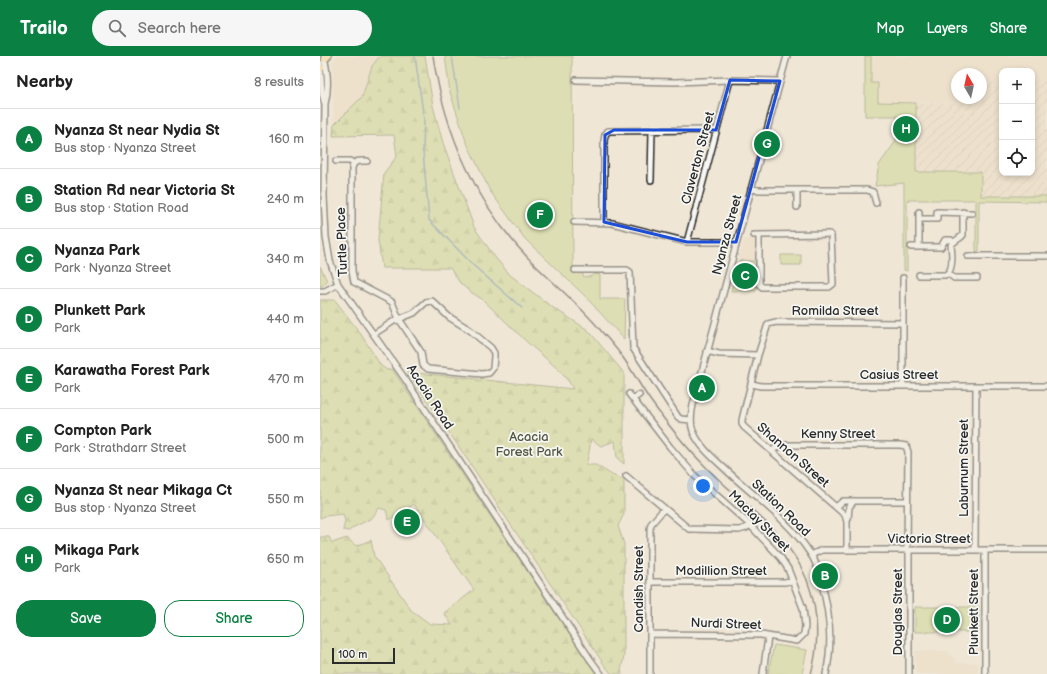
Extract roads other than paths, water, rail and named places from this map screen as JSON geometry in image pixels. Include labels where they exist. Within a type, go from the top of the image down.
[{"type":"street","name":"Nyanza Street","points":[[691,420],[693,405],[707,351],[787,56]]},
{"type":"street","name":"Acacia Road","points":[[323,62],[328,86],[328,93],[324,105]]},
{"type":"street","name":"Acacia Road","points":[[323,62],[322,93],[324,105],[326,232],[330,261],[338,284],[405,379],[601,674]]},
{"type":"street","points":[[576,80],[675,82],[730,80],[780,81]]},
{"type":"street","name":"Claverton Street","points":[[687,242],[730,80]]},
{"type":"street","points":[[651,180],[652,130]]},
{"type":"street","points":[[604,222],[604,141],[605,135],[608,131],[716,131]]},
{"type":"street","points":[[336,161],[350,161],[353,163],[357,160],[367,160]]},
{"type":"street","name":"Turtle Place","points":[[353,163],[352,280],[356,284],[392,302],[399,319]]},
{"type":"street","points":[[750,189],[797,191],[867,190],[873,192],[876,203]]},
{"type":"street","points":[[797,191],[797,208]]},
{"type":"street","points":[[919,212],[919,247]]},
{"type":"street","points":[[919,219],[937,219],[937,212],[972,213]]},
{"type":"street","points":[[949,274],[952,257],[951,244],[963,235],[963,212]]},
{"type":"street","points":[[574,222],[604,222],[687,242],[736,242]]},
{"type":"street","points":[[757,235],[831,235],[833,284],[829,287],[762,287],[759,284],[757,235]]},
{"type":"street","points":[[910,247],[941,246],[945,240],[950,240],[953,242]]},
{"type":"street","points":[[968,256],[1047,256]]},
{"type":"street","points":[[575,270],[627,270],[630,272],[633,348],[678,417],[691,420]]},
{"type":"street","points":[[919,275],[949,274],[954,278],[977,278]]},
{"type":"street","points":[[903,278],[903,386]]},
{"type":"street","points":[[320,292],[338,284]]},
{"type":"street","points":[[374,334],[399,319],[414,313],[426,302],[432,301],[449,317],[470,330],[491,348],[494,356],[491,371],[489,373],[482,374],[424,367],[421,352],[399,319]]},
{"type":"street","name":"Romilda Street","points":[[768,324],[776,322],[903,322]]},
{"type":"street","name":"Shannon Street","points":[[768,324],[758,355],[742,424],[845,515],[847,522]]},
{"type":"street","points":[[707,351],[719,354],[758,355]]},
{"type":"street","name":"Casius Street","points":[[752,384],[761,386],[1047,386]]},
{"type":"street","name":"Laburnum Street","points":[[975,550],[976,386]]},
{"type":"street","name":"Mactay Street","points":[[629,394],[670,447],[695,476],[750,525],[781,558],[788,569],[803,608],[805,626],[804,634],[801,638]]},
{"type":"street","points":[[633,400],[639,395]]},
{"type":"street","name":"Station Road","points":[[691,420],[693,432],[705,448],[726,470],[788,526],[811,555],[820,575],[829,615],[831,642],[826,674]]},
{"type":"street","name":"Kenny Street","points":[[772,451],[777,447],[787,445],[906,446]]},
{"type":"street","name":"Douglas Street","points":[[906,446],[908,452],[909,674]]},
{"type":"street","points":[[626,476],[689,529],[739,530],[750,525]]},
{"type":"street","points":[[827,499],[833,501],[908,501]]},
{"type":"street","points":[[837,508],[843,501]]},
{"type":"street","points":[[837,508],[845,503],[853,501]]},
{"type":"street","points":[[847,550],[848,508],[853,501]]},
{"type":"street","name":"Candish Street","points":[[650,674],[650,529],[651,524],[664,509]]},
{"type":"street","name":"Victoria Street","points":[[811,555],[822,550],[1047,550]]},
{"type":"street","name":"Plunkett Street","points":[[985,550],[985,674]]},
{"type":"street","name":"Modillion Street","points":[[650,582],[785,582],[792,580]]},
{"type":"street","name":"Nurdi Street","points":[[650,634],[761,635],[792,641],[797,641],[801,638]]},
{"type":"street","points":[[763,674],[768,636]]},
{"type":"waterway","points":[[415,56],[424,120],[423,151],[429,220],[474,266],[522,308]]},
{"type":"waterway","points":[[452,56],[460,108]]},
{"type":"railway","points":[[433,56],[438,85],[455,141],[466,168],[495,218],[533,263],[586,314],[613,345],[650,400],[689,449],[716,477],[769,525],[792,552],[807,579],[814,606],[817,634],[811,674]]},
{"type":"place","name":"Mikaga Park","points":[[906,129]]},
{"type":"place","name":"Nyanza St near Mikaga Ct","points":[[767,144]]},
{"type":"place","name":"Compton Park","points":[[540,215]]},
{"type":"place","name":"Nyanza Park","points":[[745,276]]},
{"type":"place","name":"Nyanza St near Nydia St","points":[[702,388]]},
{"type":"place","name":"Karawatha Forest Park","points":[[407,522]]},
{"type":"place","name":"Station Rd near Victoria St","points":[[825,576]]},
{"type":"place","name":"Plunkett Park","points":[[947,620]]},
{"type":"park label","name":"Acacia Forest Park","points":[[529,444]]}]
